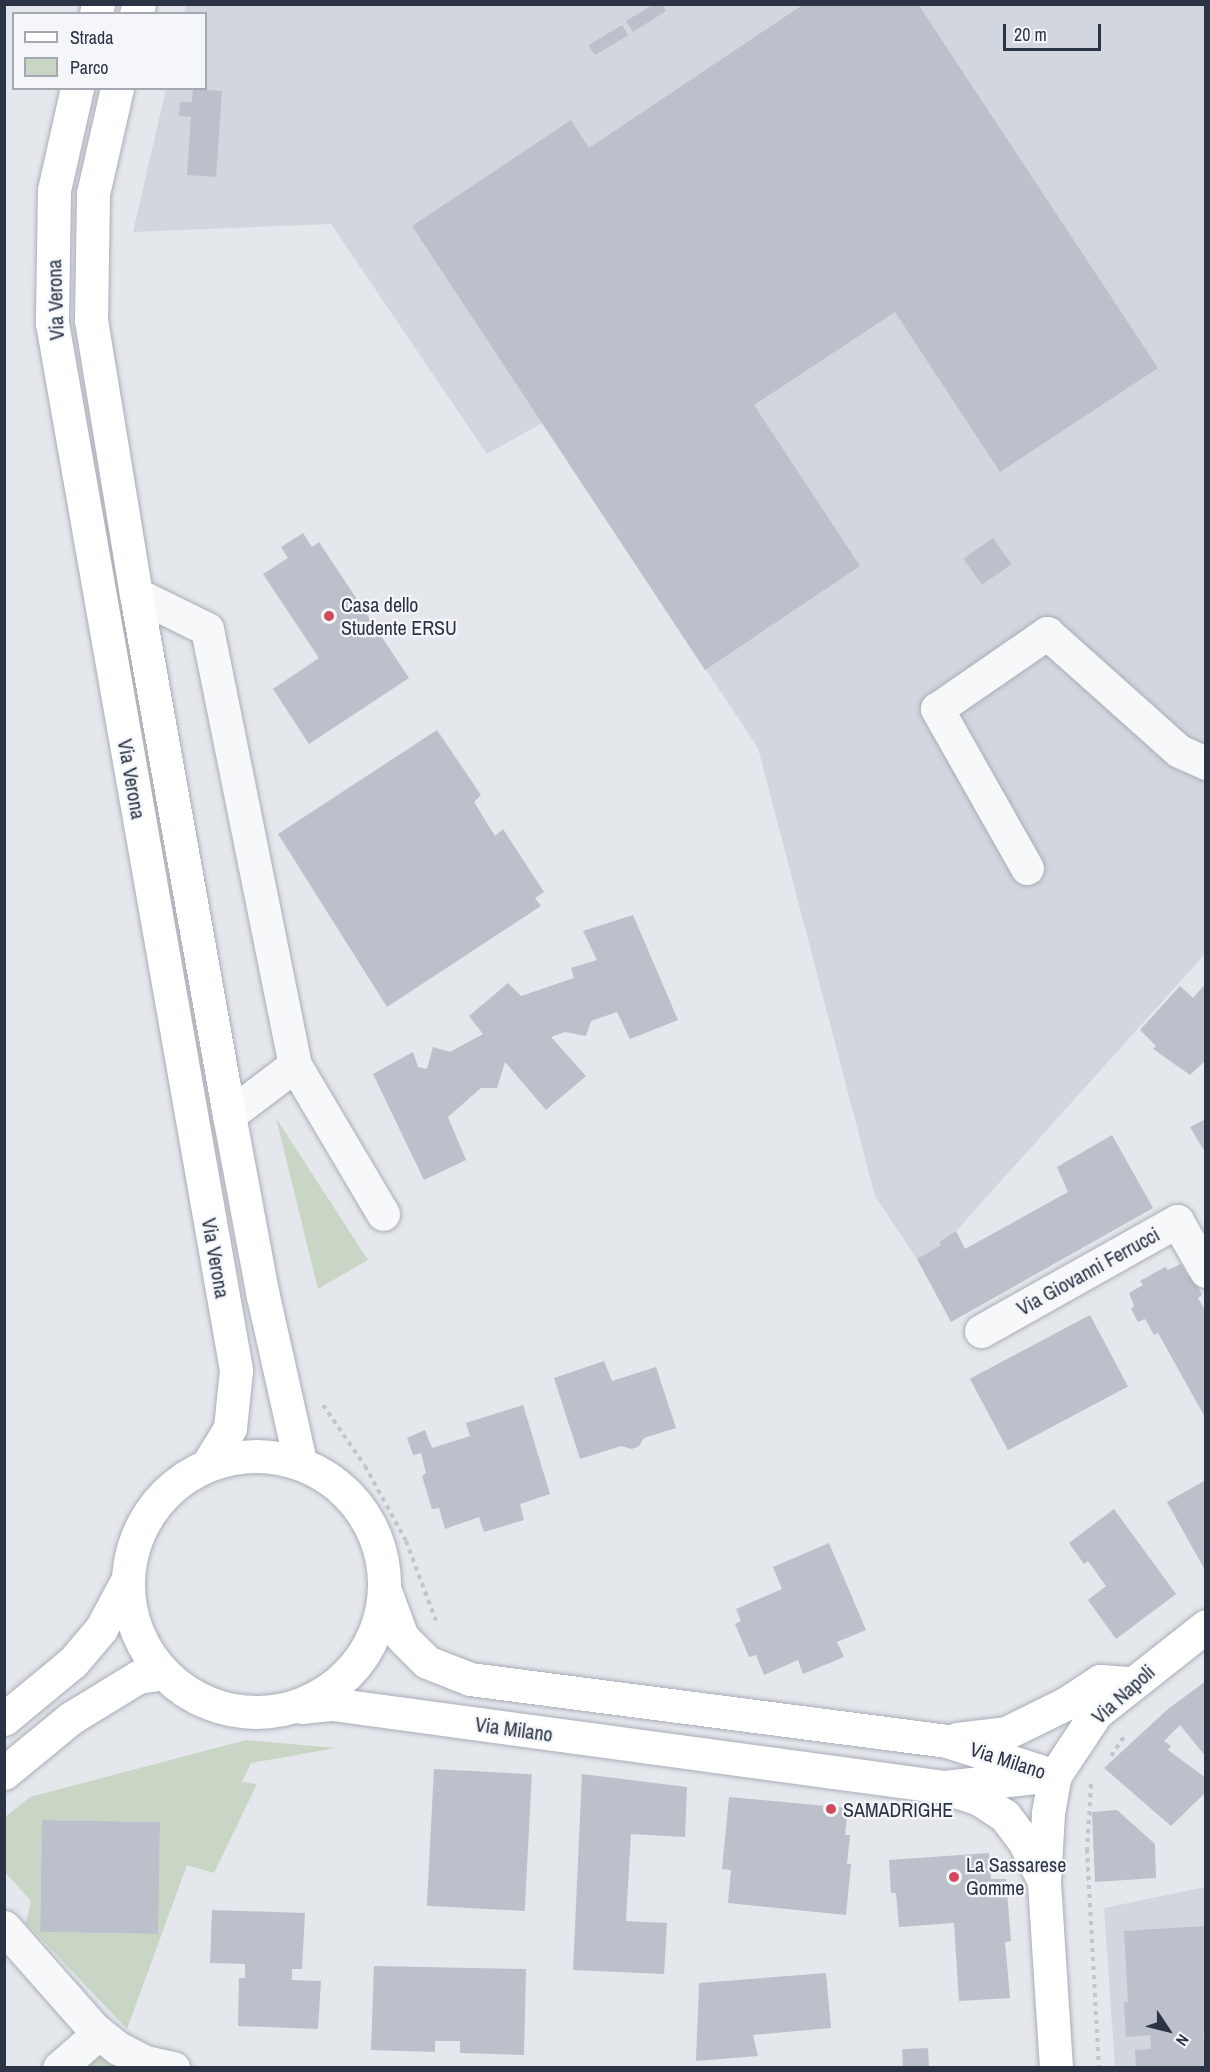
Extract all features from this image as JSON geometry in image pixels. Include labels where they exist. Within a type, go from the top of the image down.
[{"type":"main road","name":"Via Verona","points":[[77,90],[54,190],[52,323],[236,1370],[230,1428],[208,1464]]},
{"type":"main road","name":"Via Verona","points":[[117,90],[93,194],[91,320],[136,594],[229,1115],[266,1307],[300,1462]]},
{"type":"main road","points":[[4,1719],[73,1662],[101,1629],[127,1581],[134,1544],[151,1510],[176,1483],[208,1464],[254,1455],[300,1462],[336,1482],[364,1513],[380,1550],[385,1591],[376,1630],[356,1664],[326,1691],[290,1708]]},
{"type":"main road","points":[[4,1773],[71,1718],[138,1677],[163,1673],[136,1630],[127,1581]]},
{"type":"main road","name":"Via Milano","points":[[385,1591],[402,1636],[418,1653],[427,1662],[470,1679],[947,1740],[1055,1775]]},
{"type":"main road","name":"Via Napoli","points":[[1055,1775],[1096,1713],[1206,1626]]},
{"type":"main road","name":"Via Milano","points":[[163,1673],[190,1694],[222,1708],[256,1712],[332,1704],[944,1787],[1055,1775]]},
{"type":"main road","points":[[947,1740],[1005,1733],[1065,1704],[1100,1681],[1132,1683]]},
{"type":"main road","points":[[1055,1775],[1048,1813],[1044,1881],[1056,2067]]},
{"type":"main road","points":[[944,1787],[979,1799],[1005,1816],[1025,1843],[1044,1881]]},
{"type":"street","points":[[136,594],[207,629],[295,1065],[383,1214]]},
{"type":"street","points":[[1027,868],[937,709],[1047,633],[1179,751],[1206,763]]},
{"type":"street","points":[[229,1115],[295,1065]]},
{"type":"street","name":"Via Giovanni Ferrucci","points":[[981,1331],[1177,1221],[1206,1270]]},
{"type":"street","points":[[4,1926],[93,2028],[118,2048],[145,2062],[173,2067]]},
{"type":"street","points":[[59,2067],[91,2040],[93,2028]]},
{"type":"path","points":[[318,1399],[365,1466],[406,1541],[439,1630]]},
{"type":"path","points":[[1109,1759],[1128,1731]]},
{"type":"path","points":[[1096,1777],[1090,1787],[1087,1849],[1099,2067]]},
{"type":"shaded area","points":[[186,5],[1205,5],[1205,954],[956,1231],[939,1242],[941,1245],[917,1259],[875,1196],[758,748],[542,423],[487,454],[331,224],[133,232],[166,90],[207,90],[207,12],[184,12]]},
{"type":"shaded area","points":[[1205,1887],[1205,2067],[1115,2067],[1104,1908]]},
{"type":"green space","points":[[276,1118],[368,1260],[318,1289]]},
{"type":"green space","points":[[246,1740],[336,1748],[251,1763],[242,1782],[257,1784],[214,1873],[187,1865],[127,2029],[26,1923],[31,1901],[5,1872],[5,1817],[30,1797]],"holes":[[[42,1820],[160,1822],[157,1934],[40,1932]]]},
{"type":"green space","points":[[96,2054],[116,2067],[81,2068]]},
{"type":"building","points":[[654,4],[662,4],[666,11],[633,32],[626,21]]},
{"type":"building","points":[[804,4],[918,4],[1158,368],[1000,472],[895,312],[754,405],[860,566],[705,670],[412,226],[571,120],[589,148]]},
{"type":"building","points":[[622,25],[628,35],[595,55],[589,45]]},
{"type":"building","points":[[193,90],[222,91],[216,177],[187,175],[191,117],[179,116],[180,102],[192,102]]},
{"type":"building","name":"Casa dello Studente ERSU","points":[[303,533],[312,547],[319,542],[409,678],[309,744],[273,689],[319,658],[263,574],[288,558],[281,547]]},
{"type":"building","points":[[993,538],[1011,564],[982,585],[964,559]]},
{"type":"building","points":[[437,730],[481,795],[474,802],[495,836],[503,829],[544,892],[535,898],[541,906],[387,1007],[278,834]]},
{"type":"building","points":[[633,915],[678,1020],[630,1039],[617,1012],[591,1021],[586,1036],[565,1032],[551,1037],[586,1076],[546,1110],[505,1062],[497,1088],[481,1088],[448,1117],[466,1160],[424,1180],[373,1074],[413,1052],[418,1067],[427,1069],[433,1047],[450,1052],[483,1034],[469,1016],[508,983],[521,996],[574,978],[571,968],[597,960],[583,931]]},
{"type":"building","points":[[1206,983],[1206,1060],[1190,1075],[1153,1049],[1156,1046],[1140,1030],[1180,986],[1193,998]]},
{"type":"building","points":[[1206,1119],[1206,1154],[1190,1127]]},
{"type":"building","points":[[1112,1135],[1153,1208],[951,1322],[917,1259],[941,1245],[939,1242],[956,1231],[965,1249],[1068,1192],[1057,1167]]},
{"type":"building","points":[[1181,1264],[1188,1276],[1192,1274],[1202,1295],[1198,1298],[1206,1312],[1206,1419],[1158,1333],[1154,1335],[1145,1319],[1138,1322],[1131,1309],[1134,1306],[1129,1293],[1143,1285],[1140,1281],[1165,1267],[1168,1270]]},
{"type":"building","points":[[1090,1315],[1128,1387],[1008,1450],[970,1379]]},
{"type":"building","points":[[604,1361],[612,1381],[656,1367],[676,1428],[644,1438],[639,1446],[632,1449],[621,1446],[580,1459],[554,1378]]},
{"type":"building","points":[[523,1405],[550,1494],[520,1504],[524,1520],[484,1532],[479,1517],[445,1529],[439,1508],[432,1509],[422,1476],[426,1473],[421,1453],[413,1455],[407,1438],[425,1430],[432,1448],[470,1436],[466,1423]]},
{"type":"building","points":[[1206,1480],[1206,1572],[1167,1502]]},
{"type":"building","points":[[1114,1509],[1176,1594],[1116,1639],[1088,1600],[1106,1586],[1088,1561],[1084,1564],[1069,1543]]},
{"type":"building","points":[[829,1543],[866,1630],[837,1642],[844,1657],[803,1674],[798,1660],[764,1675],[756,1655],[749,1657],[735,1624],[741,1621],[736,1609],[782,1589],[773,1567]]},
{"type":"building","points":[[1206,1681],[1206,1757],[1180,1725],[1164,1741],[1171,1746],[1168,1750],[1206,1778],[1206,1792],[1171,1826],[1104,1768],[1168,1709]]},
{"type":"building","points":[[434,1769],[532,1774],[525,1911],[427,1906]]},
{"type":"building","points":[[582,1774],[687,1787],[685,1837],[631,1834],[626,1921],[667,1923],[664,1974],[573,1970]]},
{"type":"building","points":[[729,1797],[848,1808],[845,1835],[850,1835],[847,1864],[851,1864],[846,1915],[728,1903],[731,1870],[722,1869]]},
{"type":"building","points":[[1117,1810],[1155,1844],[1156,1878],[1095,1882],[1092,1812]]},
{"type":"building","points":[[42,1820],[160,1822],[158,1934],[40,1932]]},
{"type":"building","points":[[989,1853],[991,1879],[1006,1879],[1011,1941],[1005,1942],[1010,1998],[959,2001],[954,1923],[899,1927],[896,1893],[891,1893],[889,1860]]},
{"type":"building","points":[[212,1910],[305,1913],[302,1969],[292,1969],[292,1980],[321,1981],[318,2029],[238,2026],[239,1978],[245,1978],[245,1964],[210,1963]]},
{"type":"building","points":[[1206,1926],[1206,2032],[1203,2032],[1206,2068],[1136,2068],[1135,2050],[1151,2049],[1150,2035],[1126,2037],[1124,2002],[1128,2002],[1124,1931]]},
{"type":"building","points":[[374,1966],[526,1969],[524,2055],[460,2053],[460,2041],[435,2041],[435,2052],[371,2050]]},
{"type":"building","points":[[826,1973],[831,2028],[753,2035],[758,2056],[696,2061],[699,1983]]},
{"type":"building","points":[[928,2048],[929,2068],[903,2068],[902,2049]]},
{"type":"place","name":"Casa dello Studente ERSU","points":[[329,616]]},
{"type":"place","name":"SAMADRIGHE","points":[[831,1809]]},
{"type":"place","name":"La Sassarese Gomme","points":[[954,1877]]}]
